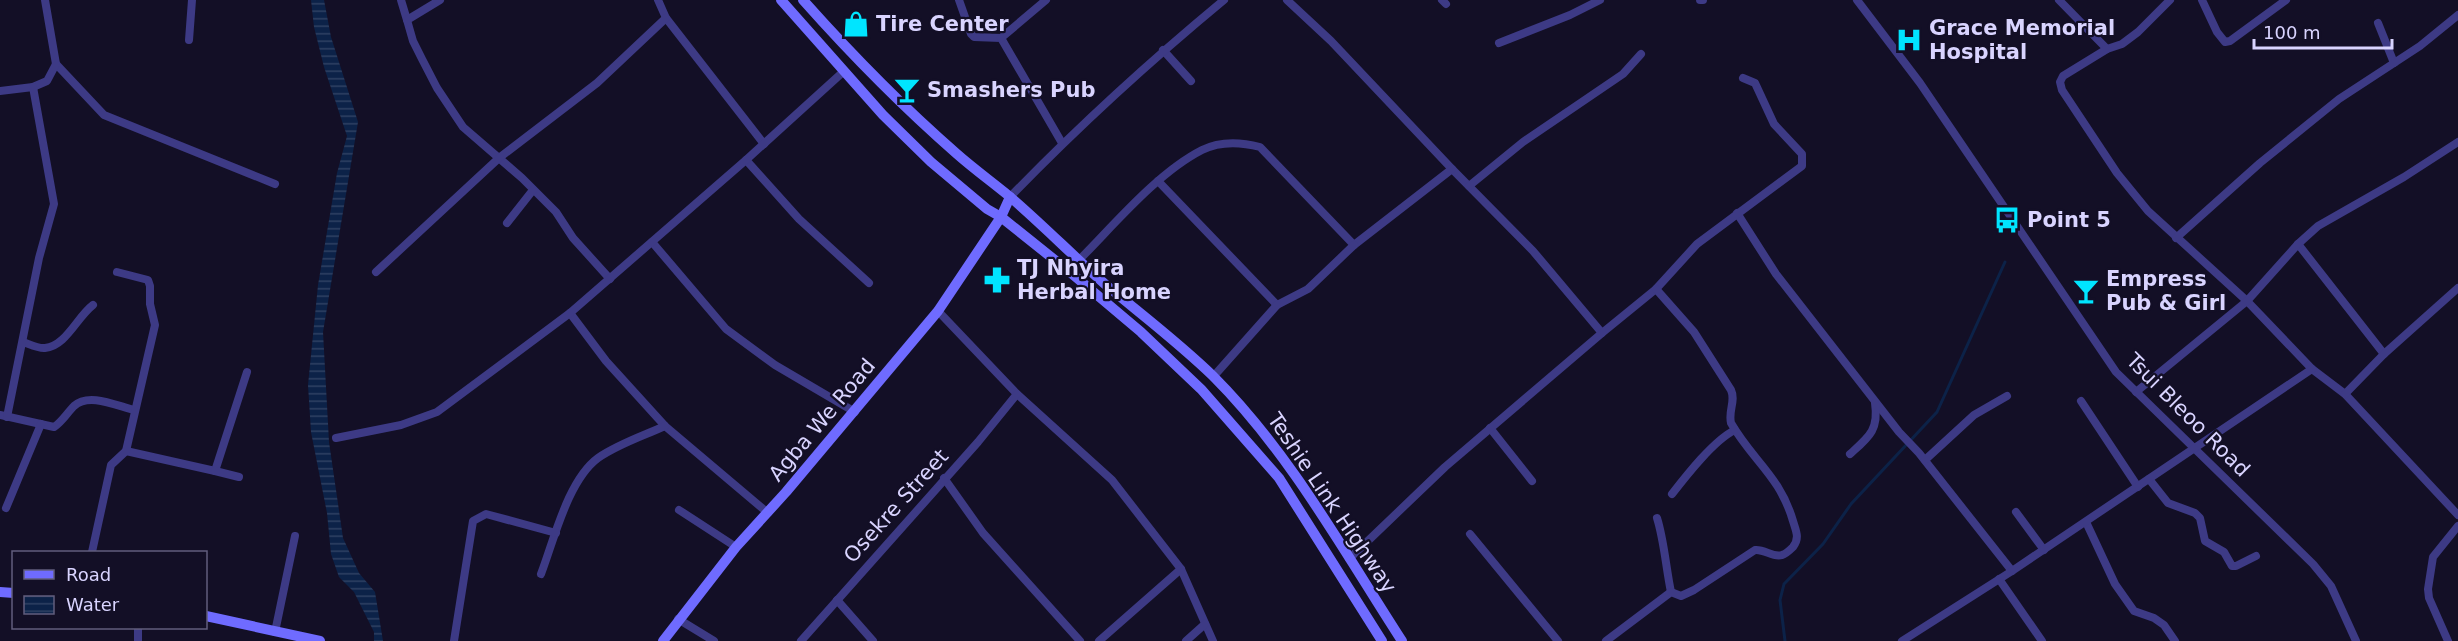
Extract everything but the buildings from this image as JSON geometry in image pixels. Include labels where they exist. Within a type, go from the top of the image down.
[{"type":"main road","name":"Teshie Link Highway","points":[[781,0],[843,72],[931,162],[1142,332],[1201,389],[1279,478],[1382,641]]},
{"type":"main road","name":"Teshie Link Highway","points":[[803,0],[878,80],[958,155],[1010,197],[1079,260],[1167,334],[1247,413],[1284,460],[1322,515],[1402,641]]},
{"type":"main road","name":"Agba We Road","points":[[663,641],[736,548],[855,412],[938,311],[1000,217],[1010,197]]},
{"type":"main road","points":[[207,616],[276,632],[291,638],[320,641]]},
{"type":"street","points":[[45,0],[56,64],[104,115],[275,184]]},
{"type":"street","points":[[189,40],[192,0]]},
{"type":"street","points":[[401,0],[413,41],[437,88],[463,126],[555,212],[573,238],[610,279]]},
{"type":"street","points":[[408,20],[440,0]]},
{"type":"street","points":[[658,0],[666,18],[764,144]]},
{"type":"street","points":[[959,0],[974,37],[1001,38],[1046,0]]},
{"type":"street","points":[[1010,197],[1062,143],[1163,50],[1224,0]]},
{"type":"street","points":[[1287,0],[1331,41],[1533,251],[1602,333]]},
{"type":"street","points":[[1499,43],[1570,15],[1600,0]]},
{"type":"street","name":"Tsui Bleoo Road","points":[[1857,0],[1920,83],[2116,372],[2313,564],[2331,586],[2356,641]]},
{"type":"street","points":[[2059,0],[2107,49]]},
{"type":"street","points":[[2170,0],[2138,32],[2122,44],[2107,49],[2063,76],[2060,82],[2062,90],[2117,173],[2148,211],[2175,238],[2247,301],[2312,369],[2345,394],[2458,515]]},
{"type":"street","points":[[2202,0],[2217,32],[2225,42],[2230,41],[2286,0]]},
{"type":"street","points":[[2175,238],[2260,163],[2338,99],[2394,63],[2458,15]]},
{"type":"street","points":[[376,272],[499,158],[597,83],[666,18]]},
{"type":"street","points":[[2378,23],[2394,63]]},
{"type":"street","points":[[1001,38],[1062,143]]},
{"type":"street","points":[[1163,50],[1191,81]]},
{"type":"street","points":[[1469,186],[1523,142],[1623,74],[1641,54]]},
{"type":"street","points":[[0,91],[33,87],[47,81],[56,64]]},
{"type":"street","points":[[336,438],[401,425],[436,412],[570,313],[843,72]]},
{"type":"street","points":[[1349,559],[1445,467],[1656,289],[1687,253],[1802,166],[1802,154],[1770,118],[1755,83],[1743,78]]},
{"type":"street","points":[[33,87],[54,204],[39,258],[23,342],[4,416],[54,427],[76,404],[84,400],[95,400],[134,410]]},
{"type":"street","points":[[2136,393],[2247,301],[2298,244],[2318,226],[2404,177],[2458,142]]},
{"type":"street","points":[[1079,260],[1158,181],[1202,150],[1224,144],[1243,143],[1260,147],[1353,245]]},
{"type":"street","points":[[746,160],[799,219],[869,283]]},
{"type":"street","points":[[1213,377],[1277,305],[1308,289],[1353,245],[1452,169]]},
{"type":"street","points":[[1158,181],[1277,305]]},
{"type":"street","points":[[507,223],[533,190]]},
{"type":"street","points":[[1737,213],[1776,274],[1899,432],[1922,456],[2013,571]]},
{"type":"street","points":[[652,242],[726,329],[775,365],[855,412]]},
{"type":"street","points":[[2298,244],[2384,354]]},
{"type":"street","points":[[92,551],[111,465],[126,452],[155,325],[148,280],[117,272]]},
{"type":"street","points":[[2345,394],[2384,354],[2458,288]]},
{"type":"street","points":[[1656,289],[1694,332],[1731,390],[1733,401],[1729,416],[1735,430],[1780,488],[1798,537],[1797,542],[1785,555],[1779,556],[1755,550],[1694,590],[1681,596],[1671,592]]},
{"type":"street","points":[[23,342],[44,349],[56,345],[65,339],[82,313],[93,305]]},
{"type":"street","points":[[938,311],[1017,394],[1112,480],[1181,569],[1213,641]]},
{"type":"street","points":[[570,313],[606,361],[665,426],[768,513]]},
{"type":"street","points":[[1904,640],[2013,571],[2312,369]]},
{"type":"street","points":[[215,471],[247,372]]},
{"type":"street","name":"Osekre Street","points":[[801,641],[1017,394]]},
{"type":"street","points":[[1922,456],[1974,415],[2007,396]]},
{"type":"street","points":[[1850,454],[1869,437],[1874,427],[1877,416],[1875,401]]},
{"type":"street","points":[[2081,401],[2138,487]]},
{"type":"street","points":[[6,508],[41,424]]},
{"type":"street","points":[[541,574],[575,485],[596,460],[614,449],[665,426]]},
{"type":"street","points":[[1490,428],[1532,481]]},
{"type":"street","points":[[1672,494],[1693,468],[1727,434],[1735,430]]},
{"type":"street","points":[[126,452],[239,477]]},
{"type":"street","points":[[944,477],[983,533],[1080,641]]},
{"type":"street","points":[[2149,479],[2168,503],[2195,513],[2200,518],[2205,541],[2224,552],[2232,566],[2256,556]]},
{"type":"street","points":[[679,510],[736,548]]},
{"type":"street","points":[[2016,512],[2044,550]]},
{"type":"street","points":[[454,641],[473,521],[486,514],[556,533]]},
{"type":"street","points":[[1657,518],[1662,533],[1664,562],[1671,592]]},
{"type":"street","points":[[2086,522],[2115,584],[2134,611],[2154,618],[2164,625],[2175,641]]},
{"type":"street","points":[[2448,641],[2429,598],[2428,589],[2433,557],[2458,526]]},
{"type":"street","points":[[1470,534],[1558,641]]},
{"type":"street","points":[[276,632],[295,536]]},
{"type":"street","points":[[1099,641],[1181,569]]},
{"type":"street","points":[[1999,579],[2042,641]]},
{"type":"street","points":[[1606,641],[1671,592]]},
{"type":"street","points":[[837,600],[873,641]]},
{"type":"street","points":[[678,619],[714,641]]},
{"type":"street","points":[[1186,641],[1205,624]]},
{"type":"water","points":[[311,0],[324,0],[331,37],[358,122],[323,332],[329,442],[343,538],[359,573],[375,592],[383,641],[374,641],[374,632],[354,592],[339,577],[331,554],[327,513],[311,432],[308,385],[318,285],[337,173],[347,136],[324,67],[314,27]]},
{"type":"waterway","points":[[1785,641],[1780,600],[1784,584],[1823,544],[1851,504],[1937,412],[2005,262]]},
{"type":"place","name":"Tire Center","points":[[856,24]]},
{"type":"place","name":"Grace Memorial Hospital","points":[[1909,40]]},
{"type":"place","name":"Smashers Pub","points":[[907,90]]},
{"type":"place","name":"Point 5","points":[[2007,220]]},
{"type":"place","name":"TJ Nhyira Herbal Home","points":[[997,280]]},
{"type":"place","name":"Empress Pub & Girl","points":[[2086,291]]}]
